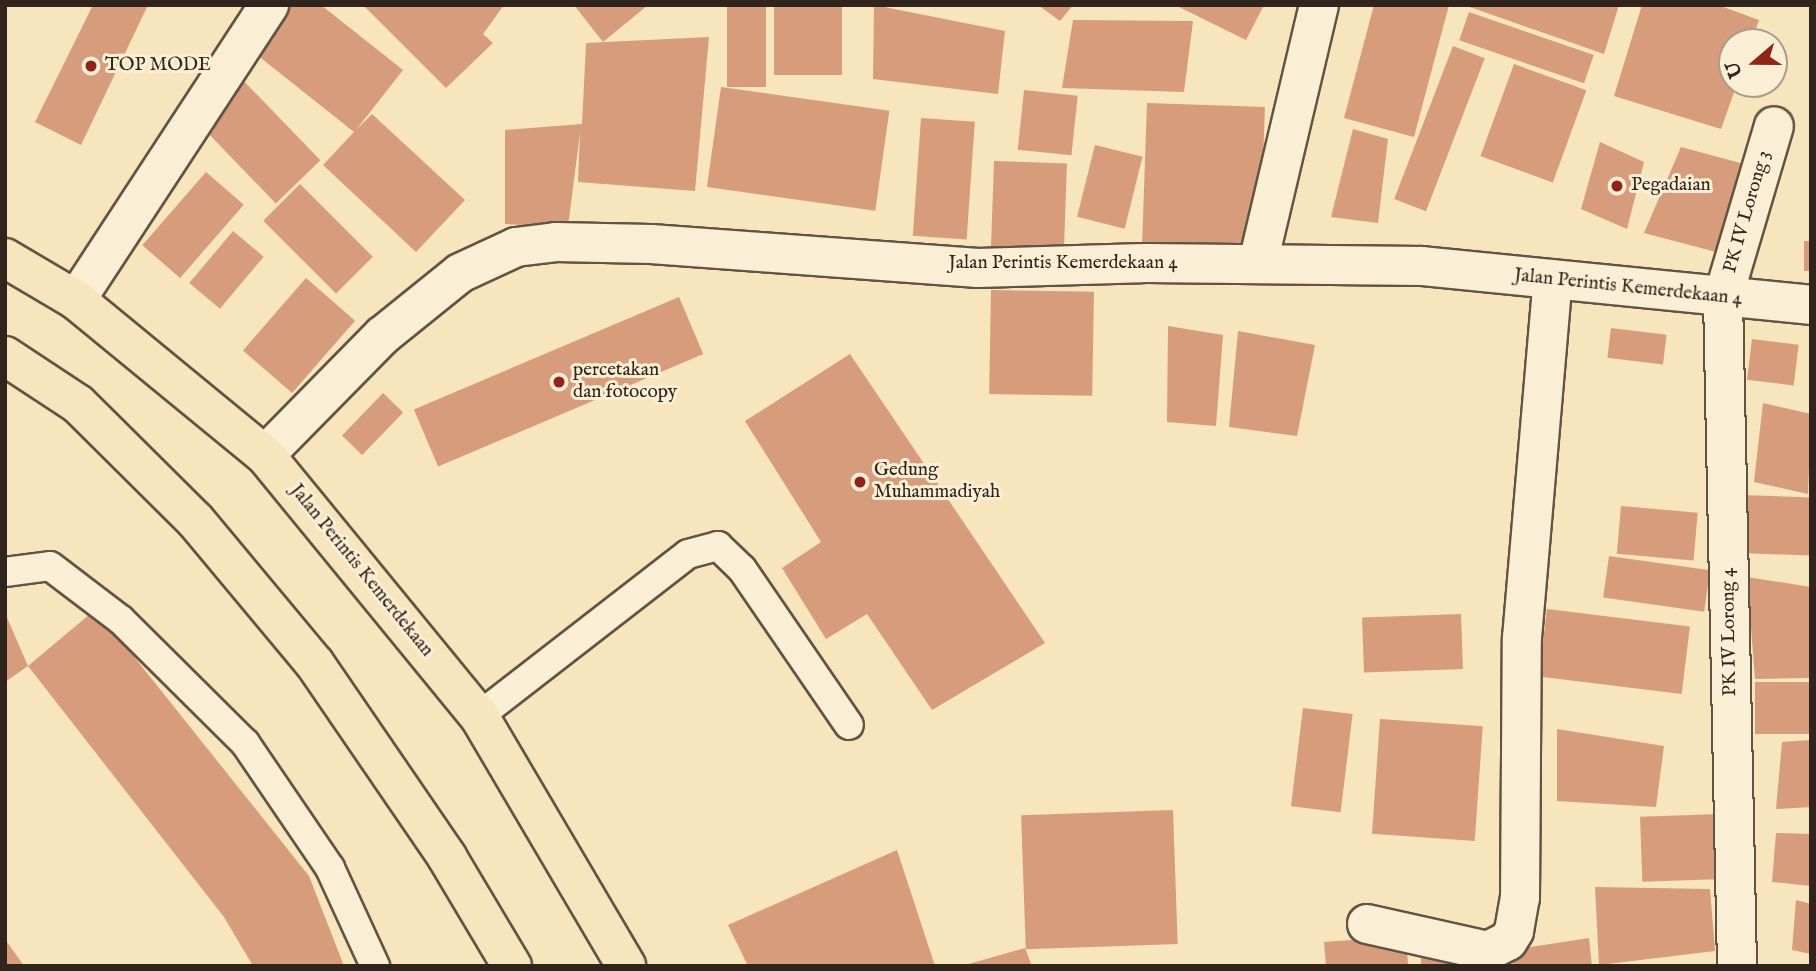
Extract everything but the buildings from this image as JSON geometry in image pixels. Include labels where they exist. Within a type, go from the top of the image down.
[{"type":"highway","name":"Jalan Perintis Kemerdekaan","points":[[5,258],[76,300],[265,455],[479,716],[626,966]]},
{"type":"highway","points":[[5,356],[78,404],[195,520],[315,664],[447,857],[512,966]]},
{"type":"street","points":[[76,300],[269,5]]},
{"type":"street","points":[[1258,263],[1319,5]]},
{"type":"street","name":"PK IV Lorong 3","points":[[1723,298],[1774,126]]},
{"type":"street","name":"Jalan Perintis Kemerdekaan 4","points":[[265,455],[382,336],[460,273],[516,247],[556,242],[651,244],[978,268],[1258,263],[1422,266],[1811,306]]},
{"type":"street","points":[[1367,924],[1488,951],[1508,941],[1514,931],[1520,898],[1522,638],[1553,279]]},
{"type":"street","name":"PK IV Lorong 4","points":[[1723,298],[1737,966]]},
{"type":"lane","points":[[479,716],[688,554],[718,546],[742,569],[849,724]]},
{"type":"lane","points":[[5,572],[50,566],[121,620],[245,743],[330,868],[375,966]]},
{"type":"place","name":"TOP MODE","points":[[91,66]]},
{"type":"place","name":"Pegadaian","points":[[1617,186]]},
{"type":"place","name":"percetakan dan fotocopy","points":[[559,382]]},
{"type":"place","name":"Gedung Muhammadiyah","points":[[860,482]]}]
